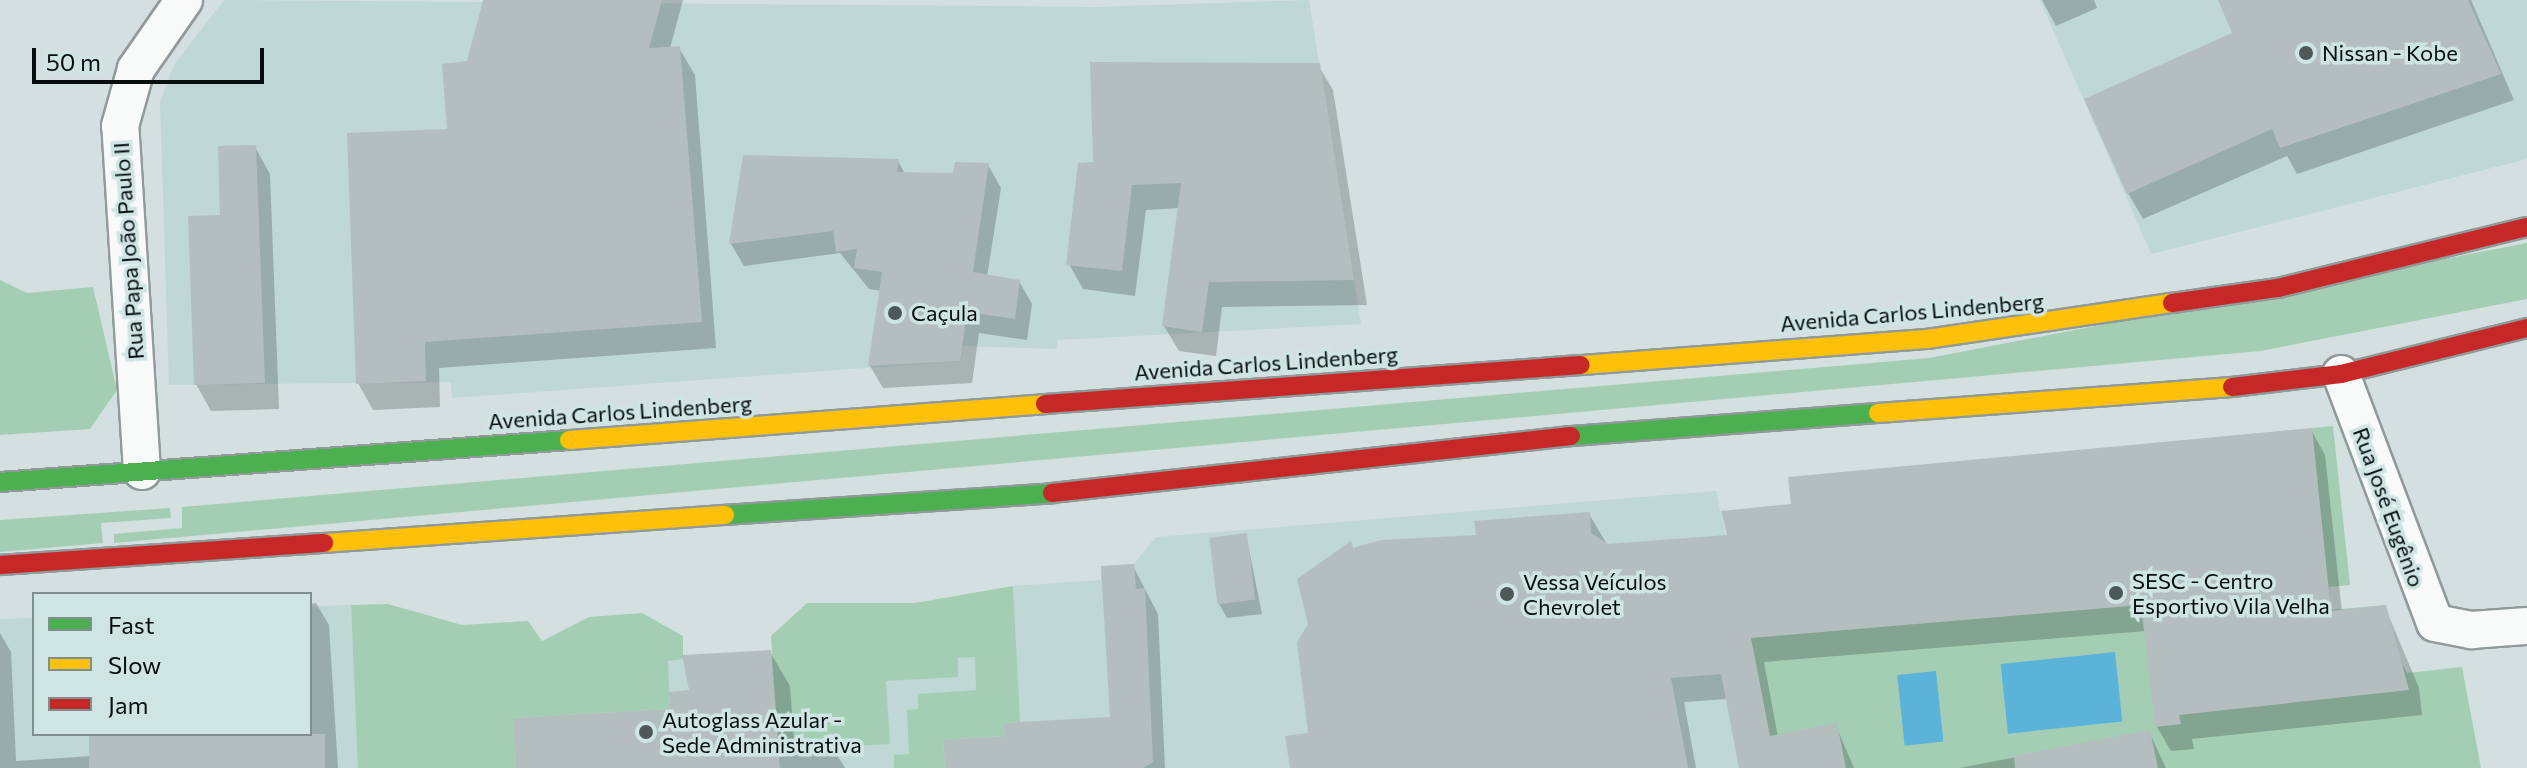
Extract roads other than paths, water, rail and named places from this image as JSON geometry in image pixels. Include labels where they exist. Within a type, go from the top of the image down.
[{"type":"main road","name":"Avenida Carlos Lindenberg","points":[[0,482],[1955,336],[2278,288],[2527,227]]},
{"type":"main road","points":[[0,565],[1014,496],[1607,432],[1928,414],[2341,374],[2527,328]]},
{"type":"street","name":"Rua Papa João Paulo II","points":[[142,471],[120,126],[136,69],[184,0]]},
{"type":"street","name":"Rua José Eugênio","points":[[2341,374],[2424,606],[2435,623],[2451,627],[2527,626]]},
{"type":"water","points":[[2115,652],[2122,722],[2008,734],[2001,664]]},
{"type":"water","points":[[1936,671],[1943,742],[1905,746],[1897,675]]},
{"type":"place","name":"Nissan - Kobe","points":[[2306,53]]},
{"type":"place","name":"Caçula","points":[[895,313]]},
{"type":"place","name":"SESC - Centro Esportivo Vila Velha","points":[[2116,593]]},
{"type":"place","name":"Vessa Veículos Chevrolet","points":[[1507,594]]},
{"type":"place","name":"Autoglass Azular - Sede Administrativa","points":[[646,732]]}]
